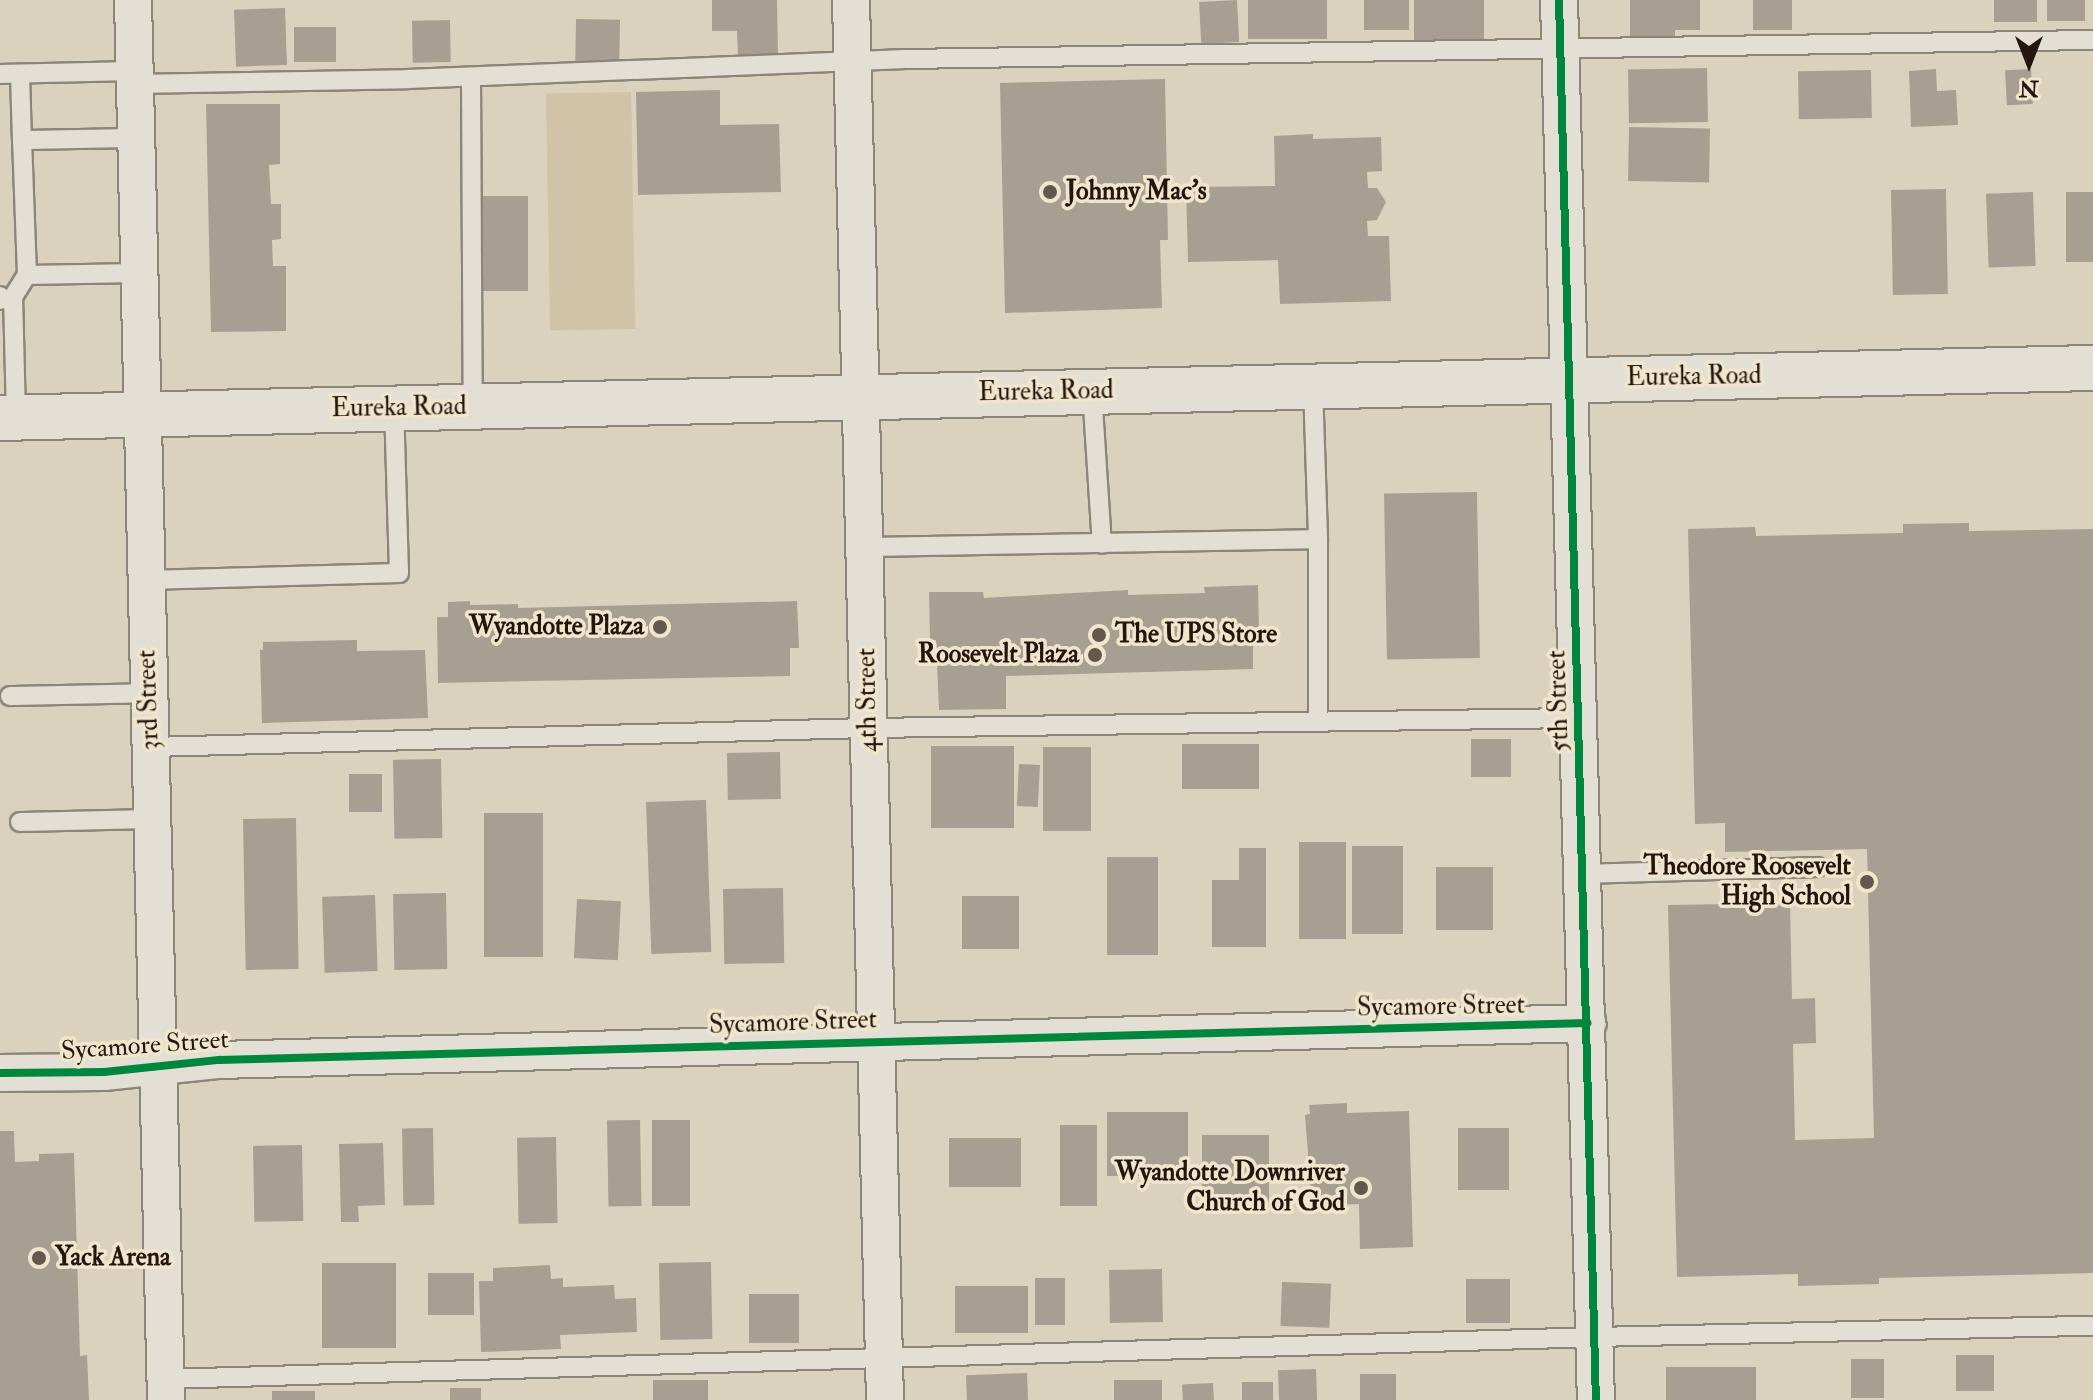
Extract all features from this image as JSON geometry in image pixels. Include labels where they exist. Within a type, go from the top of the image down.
[{"type":"main road","name":"Eureka Road","points":[[8,418],[2093,368]]},
{"type":"street","name":"3rd Street","points":[[133,0],[166,1389]]},
{"type":"street","name":"4th Street","points":[[851,0],[885,1400]]},
{"type":"street","name":"5th Street","points":[[1559,0],[1596,1400]]},
{"type":"street","name":"Sycamore Street","points":[[0,1073],[104,1072],[219,1060],[1587,1023]]},
{"type":"lane","points":[[0,74],[471,77],[853,60],[2093,40]]},
{"type":"lane","points":[[20,74],[27,275]]},
{"type":"lane","points":[[471,77],[473,406]]},
{"type":"lane","points":[[22,140],[135,138]]},
{"type":"lane","points":[[8,418],[3,298],[27,275],[139,273]]},
{"type":"lane","points":[[1313,386],[1318,539],[1318,722]]},
{"type":"lane","points":[[1092,391],[1102,544]]},
{"type":"lane","points":[[146,580],[399,573],[394,408]]},
{"type":"lane","points":[[864,547],[1318,539]]},
{"type":"lane","points":[[10,696],[149,693]]},
{"type":"lane","points":[[151,747],[869,728],[1580,718]]},
{"type":"lane","points":[[20,822],[152,819]]},
{"type":"lane","points":[[1583,874],[1818,867]]},
{"type":"lane","points":[[166,1389],[884,1359],[1595,1337],[2093,1326]]},
{"type":"shaded area","points":[[631,92],[635,329],[550,330],[546,93]]},
{"type":"building","points":[[712,0],[777,0],[778,58],[738,59],[737,31],[712,31]]},
{"type":"building","points":[[1237,0],[1239,42],[1201,44],[1199,2]]},
{"type":"building","points":[[1248,0],[1327,0],[1327,39],[1248,39]]},
{"type":"building","points":[[1364,0],[1409,0],[1409,30],[1364,30]]},
{"type":"building","points":[[1414,0],[1484,0],[1484,40],[1414,40]]},
{"type":"building","points":[[1630,0],[1700,0],[1700,30],[1675,30],[1675,37],[1630,37]]},
{"type":"building","points":[[1753,0],[1792,0],[1792,30],[1753,30]]},
{"type":"building","points":[[1994,0],[2037,0],[2037,22],[1994,22]]},
{"type":"building","points":[[2047,0],[2085,0],[2085,21],[2047,21]]},
{"type":"building","points":[[285,8],[287,65],[236,67],[234,10]]},
{"type":"building","points":[[576,19],[620,20],[619,63],[575,62]]},
{"type":"building","points":[[450,20],[451,62],[413,63],[412,21]]},
{"type":"building","points":[[294,27],[336,27],[336,62],[294,62]]},
{"type":"building","points":[[1707,68],[1708,122],[1629,123],[1628,69]]},
{"type":"building","points":[[1936,69],[1937,91],[1956,90],[1958,125],[1911,127],[1909,71]]},
{"type":"building","points":[[2031,69],[2033,104],[2007,105],[2005,70]]},
{"type":"building","points":[[1871,70],[1872,118],[1799,119],[1798,71]]},
{"type":"building","points":[[1165,79],[1168,240],[1160,240],[1162,308],[1005,313],[1000,83]]},
{"type":"building","points":[[720,90],[720,125],[779,124],[781,192],[638,195],[636,92]]},
{"type":"building","points":[[206,104],[280,104],[280,164],[269,165],[271,204],[281,204],[281,239],[272,240],[273,266],[286,266],[286,331],[211,332]]},
{"type":"building","points":[[1629,127],[1710,128],[1709,182],[1628,181]]},
{"type":"building","points":[[1313,134],[1313,139],[1381,137],[1382,171],[1367,172],[1368,188],[1377,188],[1386,202],[1377,220],[1367,221],[1368,236],[1389,236],[1391,301],[1280,304],[1278,260],[1188,262],[1186,187],[1275,186],[1274,136]]},
{"type":"building","points":[[1946,189],[1948,294],[1893,295],[1891,190]]},
{"type":"building","points":[[2033,192],[2036,266],[1989,268],[1986,194]]},
{"type":"building","points":[[2066,192],[2093,192],[2093,262],[2066,262]]},
{"type":"building","points":[[482,196],[528,196],[528,291],[482,291]]},
{"type":"building","points":[[1477,492],[1480,658],[1387,660],[1384,494]]},
{"type":"building","name":"Theodore Roosevelt High School","points":[[1969,523],[1969,531],[2093,529],[2093,1273],[1879,1278],[1879,1284],[1798,1286],[1798,1274],[1677,1277],[1668,905],[1790,903],[1792,999],[1815,998],[1816,1043],[1793,1044],[1795,1140],[1874,1138],[1867,849],[1725,852],[1725,823],[1695,824],[1688,529],[1755,527],[1756,536],[1903,533],[1903,524]]},
{"type":"building","name":"Roosevelt Plaza","points":[[1258,585],[1259,632],[1253,632],[1253,669],[1006,676],[1006,709],[939,710],[936,640],[930,640],[929,592],[983,592],[984,598],[1128,590],[1128,595],[1205,593],[1204,587]]},
{"type":"building","name":"Wyandotte Plaza","points":[[470,601],[470,605],[518,604],[518,608],[797,601],[799,648],[790,648],[790,676],[438,683],[437,617],[448,617],[448,602]]},
{"type":"building","points":[[357,640],[357,651],[425,650],[428,718],[262,723],[260,650],[263,650],[263,642]]},
{"type":"building","points":[[1471,739],[1511,739],[1511,777],[1471,777]]},
{"type":"building","points":[[1182,744],[1259,744],[1259,789],[1182,789]]},
{"type":"building","points":[[931,746],[1014,746],[1014,828],[931,828]]},
{"type":"building","points":[[1043,747],[1091,747],[1091,831],[1043,831]]},
{"type":"building","points":[[780,752],[781,799],[728,800],[727,753]]},
{"type":"building","points":[[441,759],[442,838],[394,839],[393,760]]},
{"type":"building","points":[[1019,764],[1040,765],[1038,807],[1017,806]]},
{"type":"building","points":[[349,774],[382,774],[382,812],[349,812]]},
{"type":"building","points":[[706,800],[711,952],[651,954],[646,802]]},
{"type":"building","points":[[484,813],[543,813],[543,957],[484,957]]},
{"type":"building","points":[[296,818],[299,969],[246,970],[243,819]]},
{"type":"building","points":[[1299,842],[1346,842],[1346,939],[1299,939]]},
{"type":"building","points":[[1352,846],[1403,846],[1403,934],[1352,934]]},
{"type":"building","points":[[1239,848],[1266,848],[1266,947],[1212,947],[1212,880],[1239,880]]},
{"type":"building","points":[[1107,857],[1158,857],[1158,955],[1107,955]]},
{"type":"building","points":[[1436,867],[1493,867],[1493,930],[1436,930]]},
{"type":"building","points":[[783,888],[784,963],[724,964],[723,889]]},
{"type":"building","points":[[446,893],[447,969],[394,970],[393,894]]},
{"type":"building","points":[[375,895],[378,971],[325,973],[322,897]]},
{"type":"building","points":[[962,896],[1019,896],[1019,949],[962,949]]},
{"type":"building","points":[[577,899],[621,901],[618,960],[574,958]]},
{"type":"building","name":"Wyandotte Downriver Church of God","points":[[1347,1103],[1347,1113],[1409,1111],[1413,1247],[1360,1249],[1359,1204],[1312,1206],[1305,1115],[1310,1114],[1309,1105]]},
{"type":"building","points":[[1107,1112],[1188,1112],[1188,1176],[1107,1176]]},
{"type":"building","points":[[640,1120],[642,1206],[609,1207],[607,1121]]},
{"type":"building","points":[[652,1120],[690,1120],[690,1206],[652,1206]]},
{"type":"building","points":[[1060,1125],[1097,1125],[1097,1206],[1060,1206]]},
{"type":"building","points":[[433,1128],[434,1205],[403,1206],[402,1129]]},
{"type":"building","points":[[1458,1128],[1509,1128],[1509,1190],[1458,1190]]},
{"type":"building","name":"Yack Arena","points":[[0,1131],[14,1131],[15,1162],[39,1161],[39,1154],[74,1153],[80,1356],[87,1355],[89,1400],[0,1400]]},
{"type":"building","points":[[1202,1135],[1269,1135],[1269,1211],[1202,1211]]},
{"type":"building","points":[[556,1137],[558,1223],[519,1224],[517,1138]]},
{"type":"building","points":[[949,1138],[1021,1138],[1021,1187],[949,1187]]},
{"type":"building","points":[[383,1143],[385,1205],[358,1206],[359,1222],[341,1222],[339,1144]]},
{"type":"building","points":[[302,1145],[303,1221],[254,1222],[253,1146]]},
{"type":"building","points":[[711,1262],[712,1339],[660,1340],[659,1263]]},
{"type":"building","points":[[322,1263],[396,1263],[396,1348],[322,1348]]},
{"type":"building","points":[[550,1265],[551,1279],[563,1278],[563,1287],[614,1285],[615,1299],[636,1298],[637,1332],[560,1335],[561,1349],[481,1352],[479,1281],[493,1281],[493,1268]]},
{"type":"building","points":[[1162,1269],[1163,1322],[1110,1323],[1109,1270]]},
{"type":"building","points":[[428,1273],[474,1273],[474,1315],[428,1315]]},
{"type":"building","points":[[1035,1278],[1065,1278],[1065,1325],[1035,1325]]},
{"type":"building","points":[[1466,1279],[1510,1279],[1510,1323],[1466,1323]]},
{"type":"building","points":[[1282,1282],[1331,1284],[1329,1328],[1280,1326]]},
{"type":"building","points":[[955,1286],[1028,1286],[1028,1333],[955,1333]]},
{"type":"building","points":[[749,1294],[799,1294],[799,1343],[749,1343]]},
{"type":"building","points":[[1956,1355],[1994,1355],[1994,1391],[1956,1391]]},
{"type":"building","points":[[1851,1359],[1884,1359],[1884,1398],[1851,1398]]},
{"type":"building","points":[[1666,1367],[1756,1367],[1756,1400],[1666,1400]]},
{"type":"building","points":[[1316,1369],[1317,1400],[1279,1400],[1278,1370]]},
{"type":"building","points":[[1027,1373],[1028,1400],[967,1400],[966,1375]]},
{"type":"building","points":[[1360,1374],[1396,1374],[1396,1400],[1360,1400]]},
{"type":"building","points":[[653,1380],[708,1380],[708,1400],[653,1400]]},
{"type":"building","points":[[1114,1380],[1162,1380],[1162,1400],[1114,1400]]},
{"type":"building","points":[[1242,1382],[1273,1382],[1273,1400],[1242,1400]]},
{"type":"building","points":[[1213,1383],[1214,1400],[1183,1400],[1182,1385]]},
{"type":"building","points":[[450,1388],[481,1388],[481,1400],[450,1400]]},
{"type":"building","points":[[272,1391],[315,1391],[315,1400],[272,1400]]},
{"type":"cycle path","points":[[1559,0],[1596,1400]]},
{"type":"cycle path","points":[[0,1073],[104,1072],[219,1060],[1587,1023]]},
{"type":"place","name":"Johnny Mac's","points":[[1050,192]]},
{"type":"place","name":"Wyandotte Plaza","points":[[660,627]]},
{"type":"place","name":"The UPS Store","points":[[1099,635]]},
{"type":"place","name":"Roosevelt Plaza","points":[[1095,655]]},
{"type":"place","name":"Theodore Roosevelt High School","points":[[1867,882]]},
{"type":"place","name":"Wyandotte Downriver Church of God","points":[[1361,1188]]},
{"type":"place","name":"Yack Arena","points":[[39,1258]]}]
